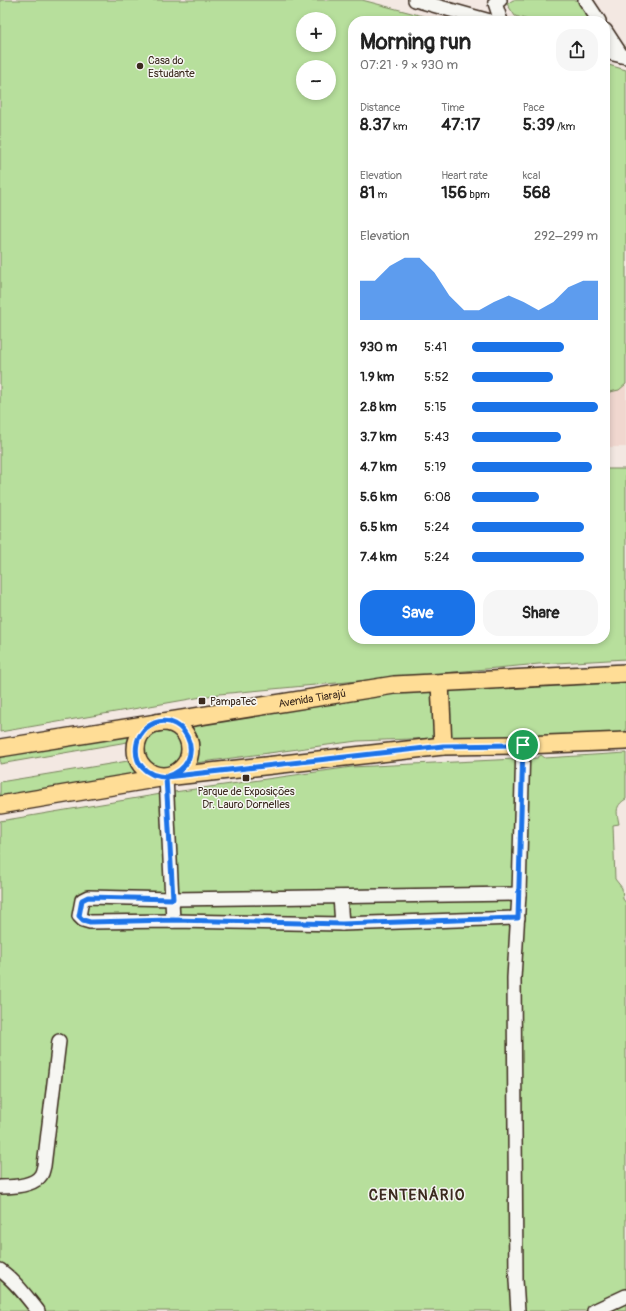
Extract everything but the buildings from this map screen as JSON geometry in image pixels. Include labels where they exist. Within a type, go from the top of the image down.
[{"type":"main road","name":"Avenida Tiarajú","points":[[0,748],[160,721],[394,686],[626,672]]},
{"type":"main road","points":[[440,683],[443,746]]},
{"type":"main road","points":[[160,721],[169,722],[181,728],[188,738],[191,746],[187,763],[182,770],[166,777],[157,776],[145,770],[137,759],[135,751],[137,740],[142,731],[150,724],[160,721]]},
{"type":"main road","points":[[0,805],[166,777],[443,746],[626,741]]},
{"type":"street","points":[[415,0],[472,16]]},
{"type":"street","points":[[585,0],[596,16]]},
{"type":"street","points":[[493,1],[499,16]]},
{"type":"street","points":[[610,37],[624,57]]},
{"type":"street","points":[[610,53],[624,57]]},
{"type":"street","points":[[518,1311],[516,1272],[514,978],[519,894],[523,745]]},
{"type":"street","points":[[166,777],[173,920]]},
{"type":"street","points":[[518,918],[342,924],[173,920],[90,922],[83,920],[79,916],[82,900],[88,897],[173,899],[519,894]]},
{"type":"street","points":[[340,897],[342,924]]},
{"type":"street","points":[[0,1187],[11,1187],[34,1182],[41,1175],[44,1166],[59,1041]]},
{"type":"street","points":[[0,1270],[24,1293],[38,1311]]},
{"type":"street","points":[[594,1311],[626,1296]]},
{"type":"shaded area","points":[[610,87],[626,92],[626,447],[610,447]]},
{"type":"green space","points":[[0,0],[362,0],[423,16],[348,16],[348,644],[610,644],[610,469],[626,469],[626,659],[539,664],[219,694],[0,732]]},
{"type":"green space","points":[[513,0],[579,0],[590,16],[515,16],[507,4]]},
{"type":"green space","points":[[610,65],[626,70],[626,384],[619,390],[610,392]]},
{"type":"green space","points":[[626,678],[626,733],[451,740],[447,736],[447,689]]},
{"type":"green space","points":[[433,688],[437,738],[357,741],[188,764],[193,752],[194,741],[190,732],[181,721]]},
{"type":"green space","points":[[140,728],[133,741],[0,764],[0,750]]},
{"type":"green space","points":[[160,730],[168,730],[178,735],[182,742],[182,756],[178,763],[168,768],[160,768],[150,763],[148,760],[145,753],[145,745],[150,735],[153,733]]},
{"type":"green space","points":[[626,753],[626,799],[620,804],[617,810],[619,824],[613,825],[615,879],[622,888],[623,899],[626,903],[626,1311],[0,1311],[0,821],[167,793],[352,767],[537,758],[541,755],[545,758]]},
{"type":"green space","points":[[134,760],[144,772],[0,796],[0,782]]},
{"type":"place","name":"Casa do Estudante","points":[[140,66]]},
{"type":"place","name":"PampaTec","points":[[202,701]]},
{"type":"place","name":"Parque de Exposições Dr. Lauro Dornelles","points":[[246,778]]},
{"type":"district","name":"CENTENÁRIO","points":[[417,1195]]},
{"type":"route","points":[[523,745],[443,746],[166,777],[149,773],[142,767],[137,759],[135,751],[137,740],[142,731],[150,724],[160,721],[177,725],[184,730],[191,746],[190,755],[182,770],[166,777],[173,899],[88,897],[82,900],[79,916],[83,920],[90,922],[173,920],[342,924],[518,918],[523,745]]}]
